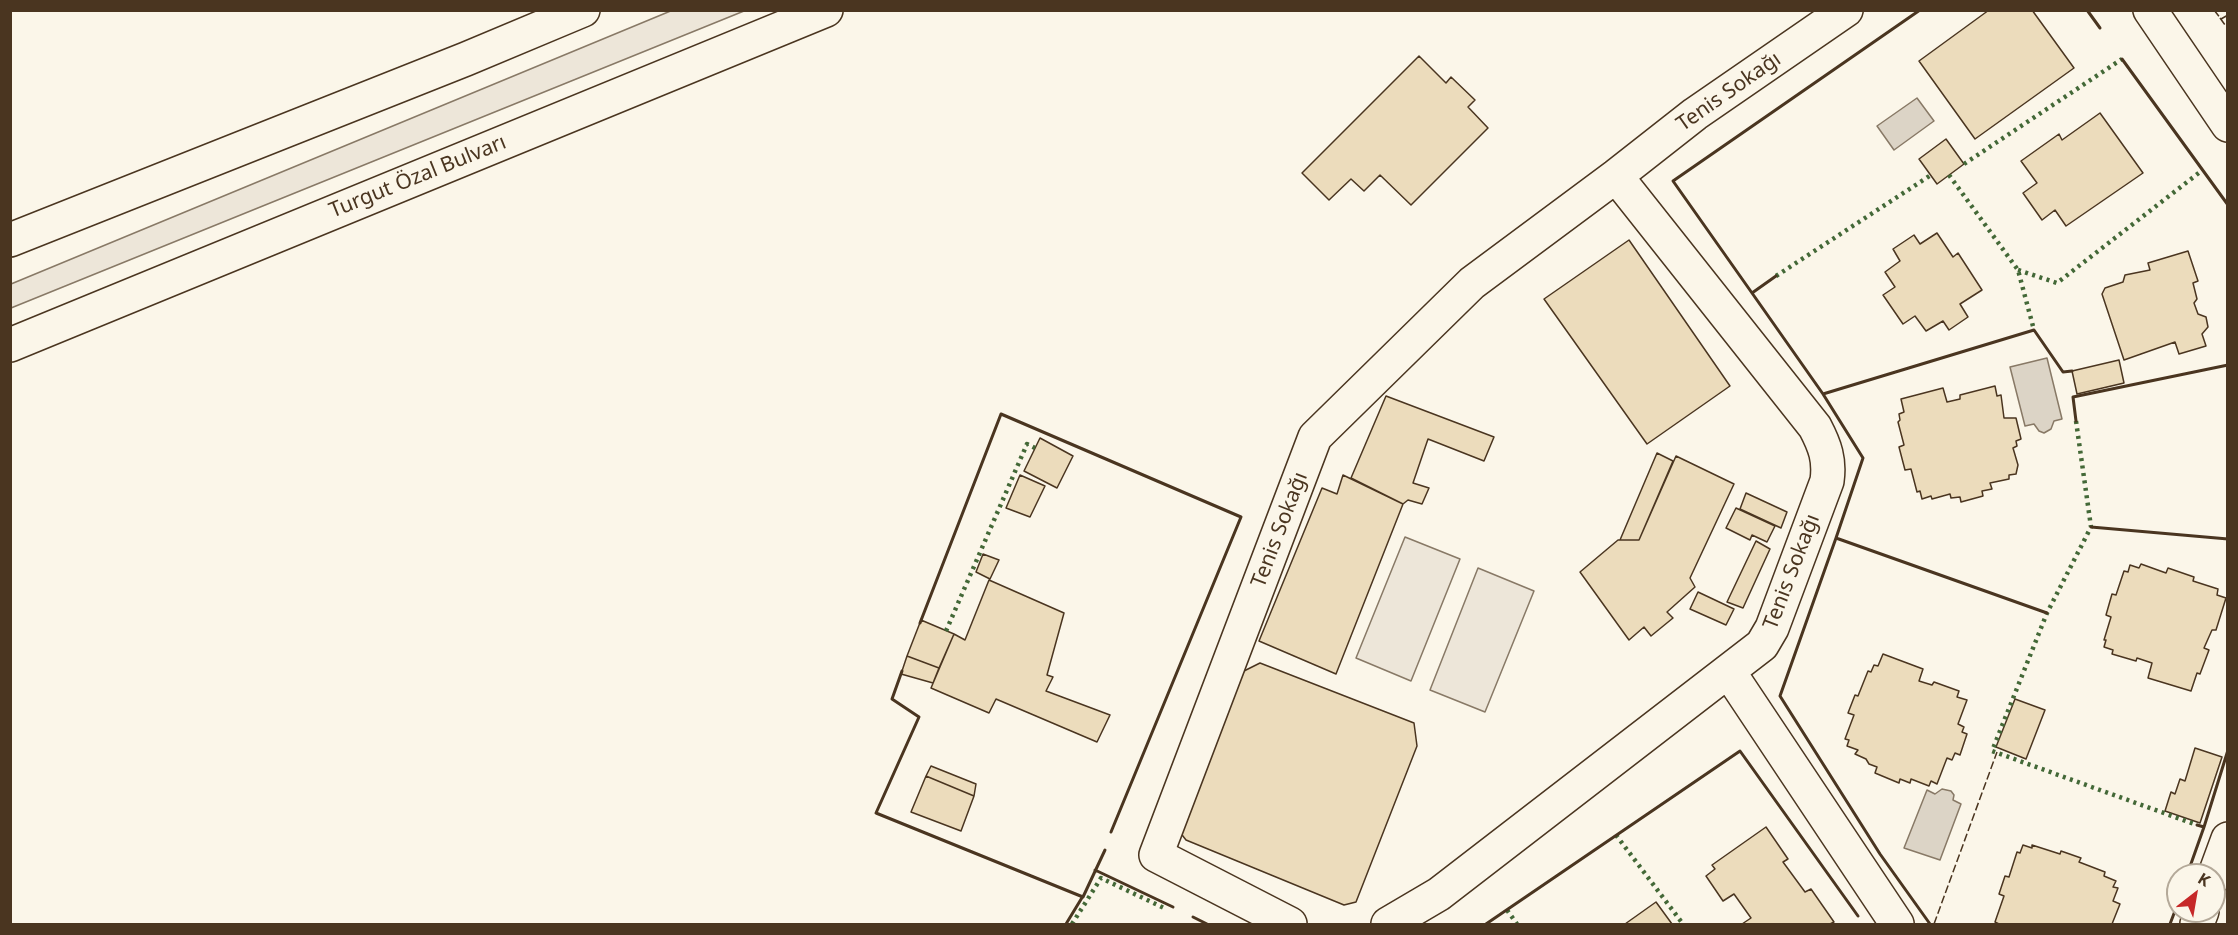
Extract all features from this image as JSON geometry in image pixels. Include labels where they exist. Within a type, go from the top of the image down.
[{"type":"street","points":[[10,240],[455,64],[583,10]]},
{"type":"street","name":"Turgut Özal Bulvarı","points":[[10,345],[826,10]]},
{"type":"street","name":"Tenis Sokağı","points":[[1290,924],[1156,855],[1316,437],[1472,284],[1695,114],[1846,10]]},
{"type":"street","points":[[2150,10],[2228,125]]},
{"type":"street","name":"Tenis Sokağı","points":[[1388,924],[1440,894],[1762,645],[1772,628],[1827,481],[1828,454],[1815,428],[1616,176]]},
{"type":"street","points":[[1729,672],[1897,924]]},
{"type":"street","points":[[2219,863],[2228,839]]},
{"type":"shaded area","points":[[673,10],[744,11],[11,308],[11,284]]},
{"type":"shaded area","points":[[1917,98],[1934,121],[1894,150],[1877,126]]},
{"type":"shaded area","points":[[2047,358],[2062,419],[2054,421],[2051,429],[2044,433],[2039,431],[2034,424],[2025,426],[2010,367]]},
{"type":"shaded area","points":[[1405,537],[1460,559],[1411,681],[1356,658]]},
{"type":"shaded area","points":[[1478,568],[1534,591],[1485,712],[1430,690]]},
{"type":"shaded area","points":[[1942,789],[1951,791],[1954,795],[1953,800],[1961,804],[1940,860],[1904,848],[1927,790],[1935,794]]},
{"type":"building","points":[[1989,10],[2032,10],[2074,68],[1975,139],[1919,61]]},
{"type":"building","points":[[1419,56],[1446,83],[1451,77],[1475,100],[1468,107],[1488,128],[1411,205],[1380,175],[1364,191],[1351,179],[1329,200],[1302,173]]},
{"type":"building","points":[[2100,113],[2143,173],[2066,226],[2055,210],[2042,220],[2023,193],[2037,183],[2021,161],[2059,134],[2062,140]]},
{"type":"building","points":[[1946,139],[1964,164],[1937,184],[1919,159]]},
{"type":"building","points":[[1937,233],[1953,257],[1958,253],[1982,290],[1960,304],[1968,317],[1949,330],[1943,321],[1926,331],[1915,316],[1903,324],[1883,295],[1895,287],[1885,272],[1900,261],[1893,249],[1914,235],[1920,244]]},
{"type":"building","points":[[1629,240],[1730,386],[1647,444],[1544,299]]},
{"type":"building","points":[[2188,251],[2198,281],[2193,283],[2197,299],[2194,303],[2198,314],[2206,317],[2208,327],[2202,334],[2206,346],[2179,354],[2175,342],[2124,360],[2102,294],[2105,288],[2123,282],[2125,275],[2150,270],[2148,263]]},
{"type":"building","points":[[2119,360],[2124,383],[2077,394],[2072,371]]},
{"type":"building","points":[[1995,386],[1997,396],[2001,395],[2004,418],[2016,418],[2021,439],[2016,441],[2017,446],[2013,448],[2018,465],[2016,474],[2009,475],[2009,479],[1990,483],[1992,489],[1982,491],[1983,496],[1961,502],[1960,497],[1951,498],[1950,494],[1922,499],[1920,491],[1917,492],[1911,469],[1905,470],[1899,447],[1904,445],[1898,422],[1899,414],[1904,412],[1901,399],[1943,388],[1947,402],[1960,399],[1960,395]]},
{"type":"building","points":[[1386,396],[1494,437],[1484,461],[1428,439],[1413,483],[1429,488],[1422,504],[1408,500],[1403,504],[1351,478]]},
{"type":"building","points":[[1040,438],[1073,456],[1057,488],[1024,471]]},
{"type":"building","points":[[1657,453],[1673,461],[1639,540],[1620,540]]},
{"type":"building","points":[[1676,456],[1734,484],[1690,578],[1695,587],[1667,612],[1673,618],[1651,636],[1644,627],[1629,640],[1580,572],[1618,540],[1639,540]]},
{"type":"building","points":[[1020,475],[1045,486],[1030,517],[1006,508]]},
{"type":"building","points":[[1343,475],[1403,504],[1336,674],[1259,641],[1322,488],[1337,494]]},
{"type":"building","points":[[1746,493],[1787,512],[1781,528],[1740,509]]},
{"type":"building","points":[[1736,508],[1775,526],[1767,542],[1752,535],[1750,540],[1726,528]]},
{"type":"building","points":[[1756,541],[1770,549],[1743,608],[1727,602]]},
{"type":"building","points":[[983,554],[999,560],[990,579],[976,572]]},
{"type":"building","points":[[2141,564],[2166,573],[2168,568],[2194,577],[2193,581],[2218,589],[2217,595],[2226,598],[2216,630],[2212,630],[2204,648],[2209,650],[2191,691],[2148,678],[2152,663],[2112,654],[2113,650],[2104,647],[2111,617],[2106,615],[2112,594],[2116,595],[2124,571],[2128,572],[2130,565],[2139,568]]},
{"type":"building","points":[[989,580],[1064,613],[1047,675],[1053,677],[1046,691],[1110,715],[1097,742],[996,699],[989,713],[931,688],[954,634],[965,640]]},
{"type":"building","points":[[1698,592],[1734,609],[1726,625],[1690,609]]},
{"type":"building","points":[[921,620],[954,634],[939,668],[907,656]]},
{"type":"building","points":[[1883,654],[1923,669],[1919,681],[1932,685],[1934,682],[1959,691],[1957,697],[1967,700],[1958,724],[1964,727],[1962,732],[1967,734],[1960,755],[1955,753],[1952,760],[1947,758],[1937,784],[1931,781],[1929,786],[1911,779],[1910,783],[1900,779],[1899,783],[1875,773],[1877,767],[1855,754],[1858,750],[1847,746],[1849,740],[1845,739],[1854,715],[1848,713],[1855,695],[1858,696],[1868,671],[1871,672],[1874,665],[1878,666]]},
{"type":"building","points":[[907,656],[939,668],[933,683],[901,674]]},
{"type":"building","points":[[1260,663],[1414,723],[1417,746],[1356,902],[1344,905],[1186,840],[1179,831],[1244,671]]},
{"type":"building","points":[[2015,699],[2045,710],[2026,759],[1996,747]]},
{"type":"building","points":[[2195,748],[2222,757],[2200,823],[2165,811],[2171,792],[2175,794],[2180,779],[2185,781]]},
{"type":"building","points":[[931,766],[976,784],[974,796],[926,776]]},
{"type":"building","points":[[926,776],[974,796],[961,831],[911,812]]},
{"type":"building","points":[[1766,827],[1788,859],[1783,862],[1805,892],[1811,889],[1834,922],[1830,924],[1742,924],[1751,918],[1734,894],[1723,901],[1706,876],[1715,869],[1712,865]]},
{"type":"building","points":[[2023,845],[2032,848],[2032,845],[2060,854],[2061,851],[2081,858],[2079,862],[2105,872],[2104,876],[2116,881],[2113,887],[2118,888],[2113,901],[2120,904],[2112,924],[1999,924],[1995,922],[2004,896],[1999,894],[2005,876],[2009,877],[2017,852],[2020,853]]},
{"type":"building","points":[[1656,902],[1672,924],[1625,924]]},
{"type":"hedge","points":[[1964,164],[2122,59]]},
{"type":"hedge","points":[[2018,270],[2057,283],[2200,172]]},
{"type":"hedge","points":[[1776,276],[1931,175]]},
{"type":"hedge","points":[[1949,175],[2018,270],[2034,330]]},
{"type":"hedge","points":[[2076,421],[2091,527],[2047,613],[1992,751],[2197,825]]},
{"type":"hedge","points":[[946,631],[1027,444],[1035,448]]},
{"type":"hedge","points":[[1616,835],[1683,924]]},
{"type":"hedge","points":[[1072,924],[1101,878],[1164,908]]},
{"type":"hedge","points":[[1507,910],[1517,924]]},
{"type":"fence","points":[[2214,10],[2221,19],[2228,15]]},
{"type":"fence","points":[[2220,18],[2228,29]]},
{"type":"fence","points":[[1934,924],[1997,752]]},
{"type":"wall","points":[[1776,276],[1752,293],[1673,181],[1920,10]]},
{"type":"wall","points":[[2087,10],[2100,28]]},
{"type":"wall","points":[[2122,59],[2228,205]]},
{"type":"wall","points":[[1752,293],[1823,394],[2034,330],[2063,372],[2072,371]]},
{"type":"wall","points":[[2076,421],[2073,397],[2228,365]]},
{"type":"wall","points":[[1823,394],[1863,458],[1836,538],[2047,613]]},
{"type":"wall","points":[[920,623],[1001,414],[1241,517],[1111,832]]},
{"type":"wall","points":[[2091,527],[2228,539]]},
{"type":"wall","points":[[1836,538],[1780,696],[1880,854],[1930,924]]},
{"type":"wall","points":[[902,671],[892,699],[919,717],[876,813],[1083,897],[1105,850]]},
{"type":"wall","points":[[2197,825],[2204,827],[2228,750]]},
{"type":"wall","points":[[1486,924],[1740,751],[1858,916]]},
{"type":"wall","points":[[2191,863],[2204,827]]},
{"type":"wall","points":[[1095,872],[1095,870],[1173,907]]},
{"type":"wall","points":[[1066,924],[1083,896]]},
{"type":"wall","points":[[1193,917],[1207,924]]}]
